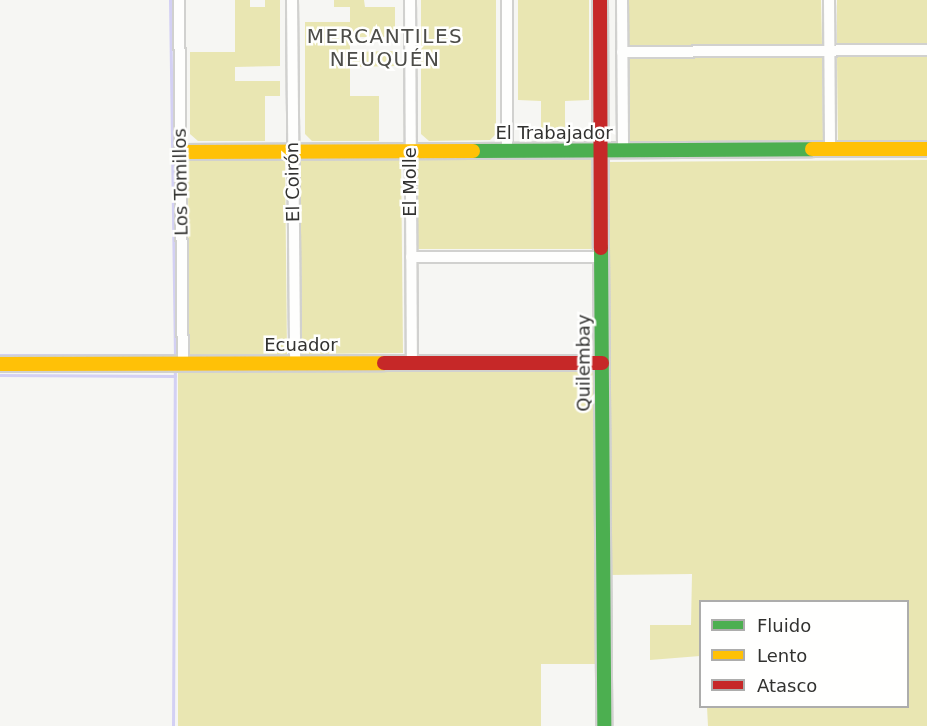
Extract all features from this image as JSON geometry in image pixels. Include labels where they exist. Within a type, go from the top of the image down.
[{"type":"street","name":"Los Tomillos","points":[[179,0],[183,363]]},
{"type":"street","name":"El Coirón","points":[[292,0],[295,363]]},
{"type":"street","name":"El Molle","points":[[410,0],[412,363]]},
{"type":"street","points":[[507,0],[507,151]]},
{"type":"street","name":"Quilembay","points":[[600,0],[604,726]]},
{"type":"street","points":[[622,0],[623,151]]},
{"type":"street","points":[[829,0],[830,149]]},
{"type":"street","points":[[622,52],[927,50]]},
{"type":"street","name":"El Trabajador","points":[[180,152],[927,149]]},
{"type":"street","points":[[411,257],[602,257]]},
{"type":"street","name":"Ecuador","points":[[0,364],[602,363]]},
{"type":"shaded area","points":[[235,0],[250,0],[250,7],[265,7],[265,0],[280,0],[280,66],[235,67],[235,81],[280,81],[280,96],[265,96],[265,141],[198,141],[190,134],[190,52],[235,52]]},
{"type":"shaded area","points":[[334,0],[364,0],[365,7],[395,7],[395,37],[350,37],[350,52],[395,51],[395,66],[350,67],[350,96],[379,96],[379,141],[312,141],[305,134],[305,22],[350,22],[350,7],[334,7]]},
{"type":"shaded area","points":[[421,0],[496,0],[496,134],[490,140],[429,141],[421,134]]},
{"type":"shaded area","points":[[518,0],[589,0],[589,100],[565,101],[565,140],[541,140],[541,101],[518,100]]},
{"type":"shaded area","points":[[626,0],[821,0],[822,45],[627,47]]},
{"type":"shaded area","points":[[837,0],[927,0],[927,45],[837,46]]},
{"type":"shaded area","points":[[822,55],[823,144],[628,146],[627,57]]},
{"type":"shaded area","points":[[927,56],[927,145],[838,146],[837,57]]},
{"type":"shaded area","points":[[401,156],[403,353],[302,354],[300,158]]},
{"type":"shaded area","points":[[188,158],[285,158],[287,354],[189,355]]},
{"type":"shaded area","points":[[418,158],[595,158],[595,249],[418,249]]},
{"type":"shaded area","points":[[927,160],[927,726],[708,726],[707,708],[909,708],[909,600],[699,600],[699,656],[650,660],[650,625],[691,625],[692,574],[609,575],[608,162]]},
{"type":"shaded area","points":[[595,369],[599,664],[541,664],[541,726],[178,726],[178,370]]},
{"type":"waterway","points":[[170,0],[175,359]]},
{"type":"waterway","points":[[0,355],[174,355]]},
{"type":"waterway","points":[[173,726],[175,369]]},
{"type":"waterway","points":[[0,375],[175,376]]},
{"type":"traffic: fast","points":[[473,151],[812,149]]},
{"type":"traffic: fast","points":[[601,248],[604,726]]},
{"type":"traffic: slow","points":[[812,149],[927,149]]},
{"type":"traffic: slow","points":[[181,152],[473,151]]},
{"type":"traffic: slow","points":[[0,364],[384,363]]},
{"type":"traffic: jam","points":[[600,0],[601,248]]},
{"type":"traffic: jam","points":[[384,363],[602,363]]},
{"type":"district","name":"MERCANTILES NEUQUÉN","points":[[385,48]]}]
